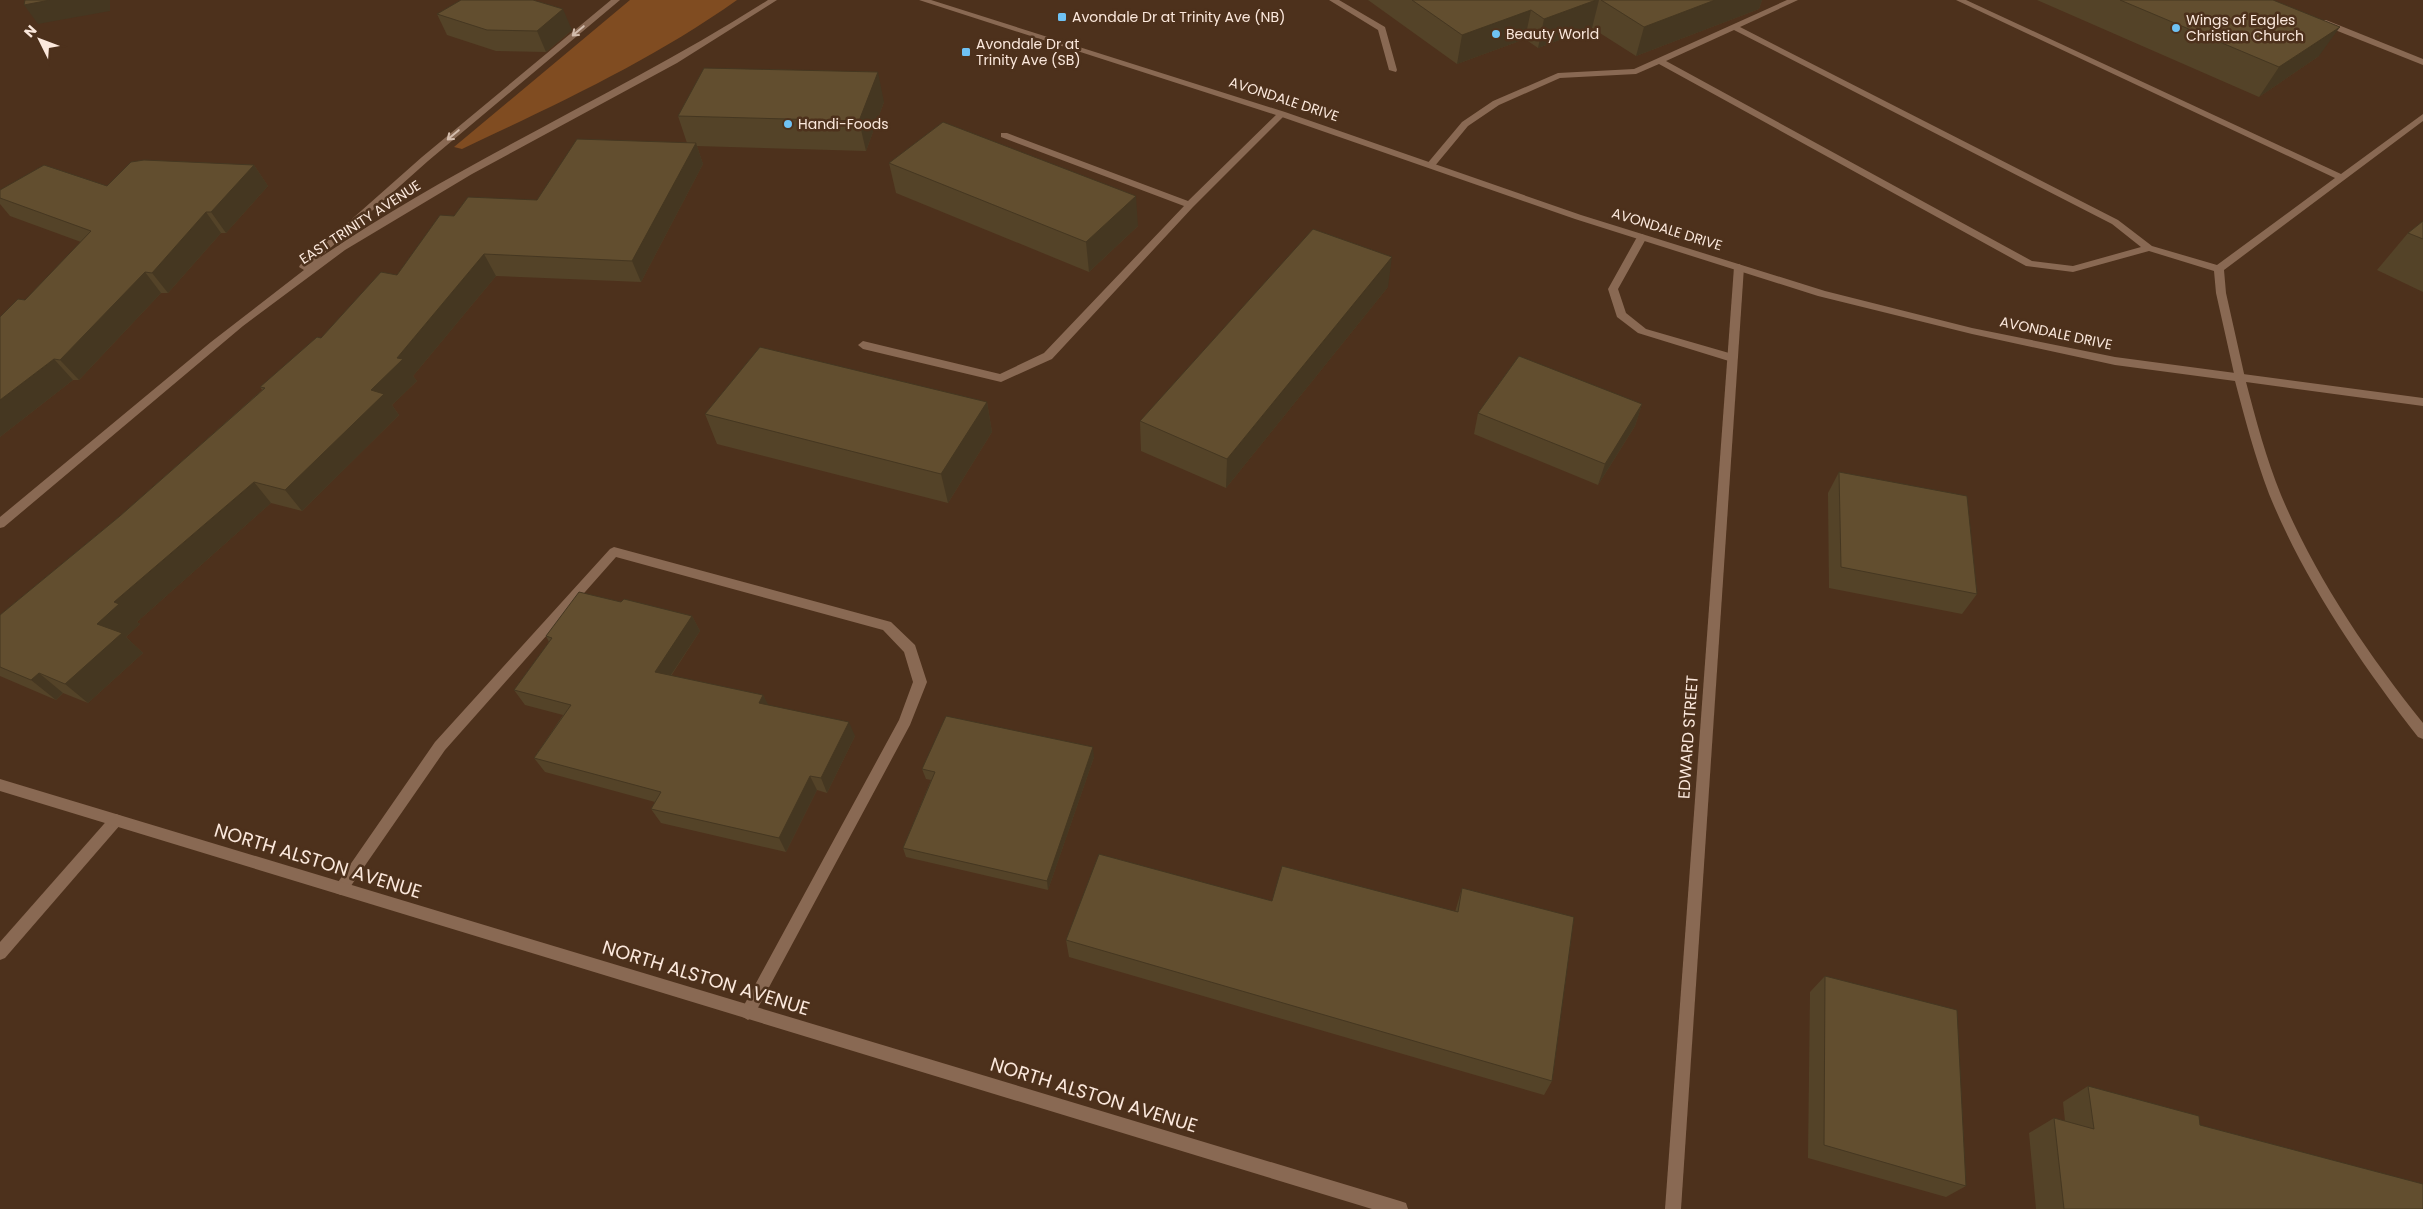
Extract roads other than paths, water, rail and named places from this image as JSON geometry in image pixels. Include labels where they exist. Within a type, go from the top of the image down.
[{"type":"street","points":[[266,302],[425,159],[616,0]]},
{"type":"street","name":"EAST TRINITY AVENUE","points":[[0,524],[266,302],[367,232],[455,179],[660,70],[724,33],[773,0]]},
{"type":"street","name":"AVONDALE DRIVE","points":[[923,0],[1282,114],[1642,237],[1830,296],[1972,331],[2116,361],[2423,402]]},
{"type":"street","points":[[1333,0],[1382,29],[1393,70]]},
{"type":"street","points":[[1431,164],[1465,124],[1496,104],[1558,76],[1636,71],[1794,0]]},
{"type":"street","points":[[1960,0],[2341,178]]},
{"type":"street","points":[[2313,18],[2423,62]]},
{"type":"street","points":[[1734,27],[2115,222],[2149,248],[2219,269]]},
{"type":"street","points":[[1659,60],[2030,264],[2073,270],[2149,248]]},
{"type":"street","points":[[863,345],[1002,378],[1048,356],[1190,205],[1282,114]]},
{"type":"street","points":[[2219,269],[2423,117]]},
{"type":"street","points":[[1004,135],[1190,205]]},
{"type":"street","points":[[1642,237],[1613,289],[1621,315],[1642,331],[1732,358]]},
{"type":"street","name":"EDWARD STREET","points":[[1673,1209],[1739,268]]},
{"type":"street","points":[[2219,269],[2221,293],[2240,378],[2262,459],[2296,540],[2353,638],[2423,733]]},
{"type":"street","points":[[342,888],[440,746],[577,591],[614,552],[887,626],[910,649],[920,682],[906,721],[748,1012]]},
{"type":"street","name":"NORTH ALSTON AVENUE","points":[[0,785],[1400,1209]]},
{"type":"street","points":[[0,953],[116,820]]},
{"type":"place","name":"Avondale Dr at Trinity Ave (NB)","points":[[1062,17]]},
{"type":"place","name":"Wings of Eagles Christian Church","points":[[2176,28]]},
{"type":"place","name":"Beauty World","points":[[1496,34]]},
{"type":"place","name":"Avondale Dr at Trinity Ave (SB)","points":[[966,52]]},
{"type":"place","name":"Handi-Foods","points":[[788,124]]}]
